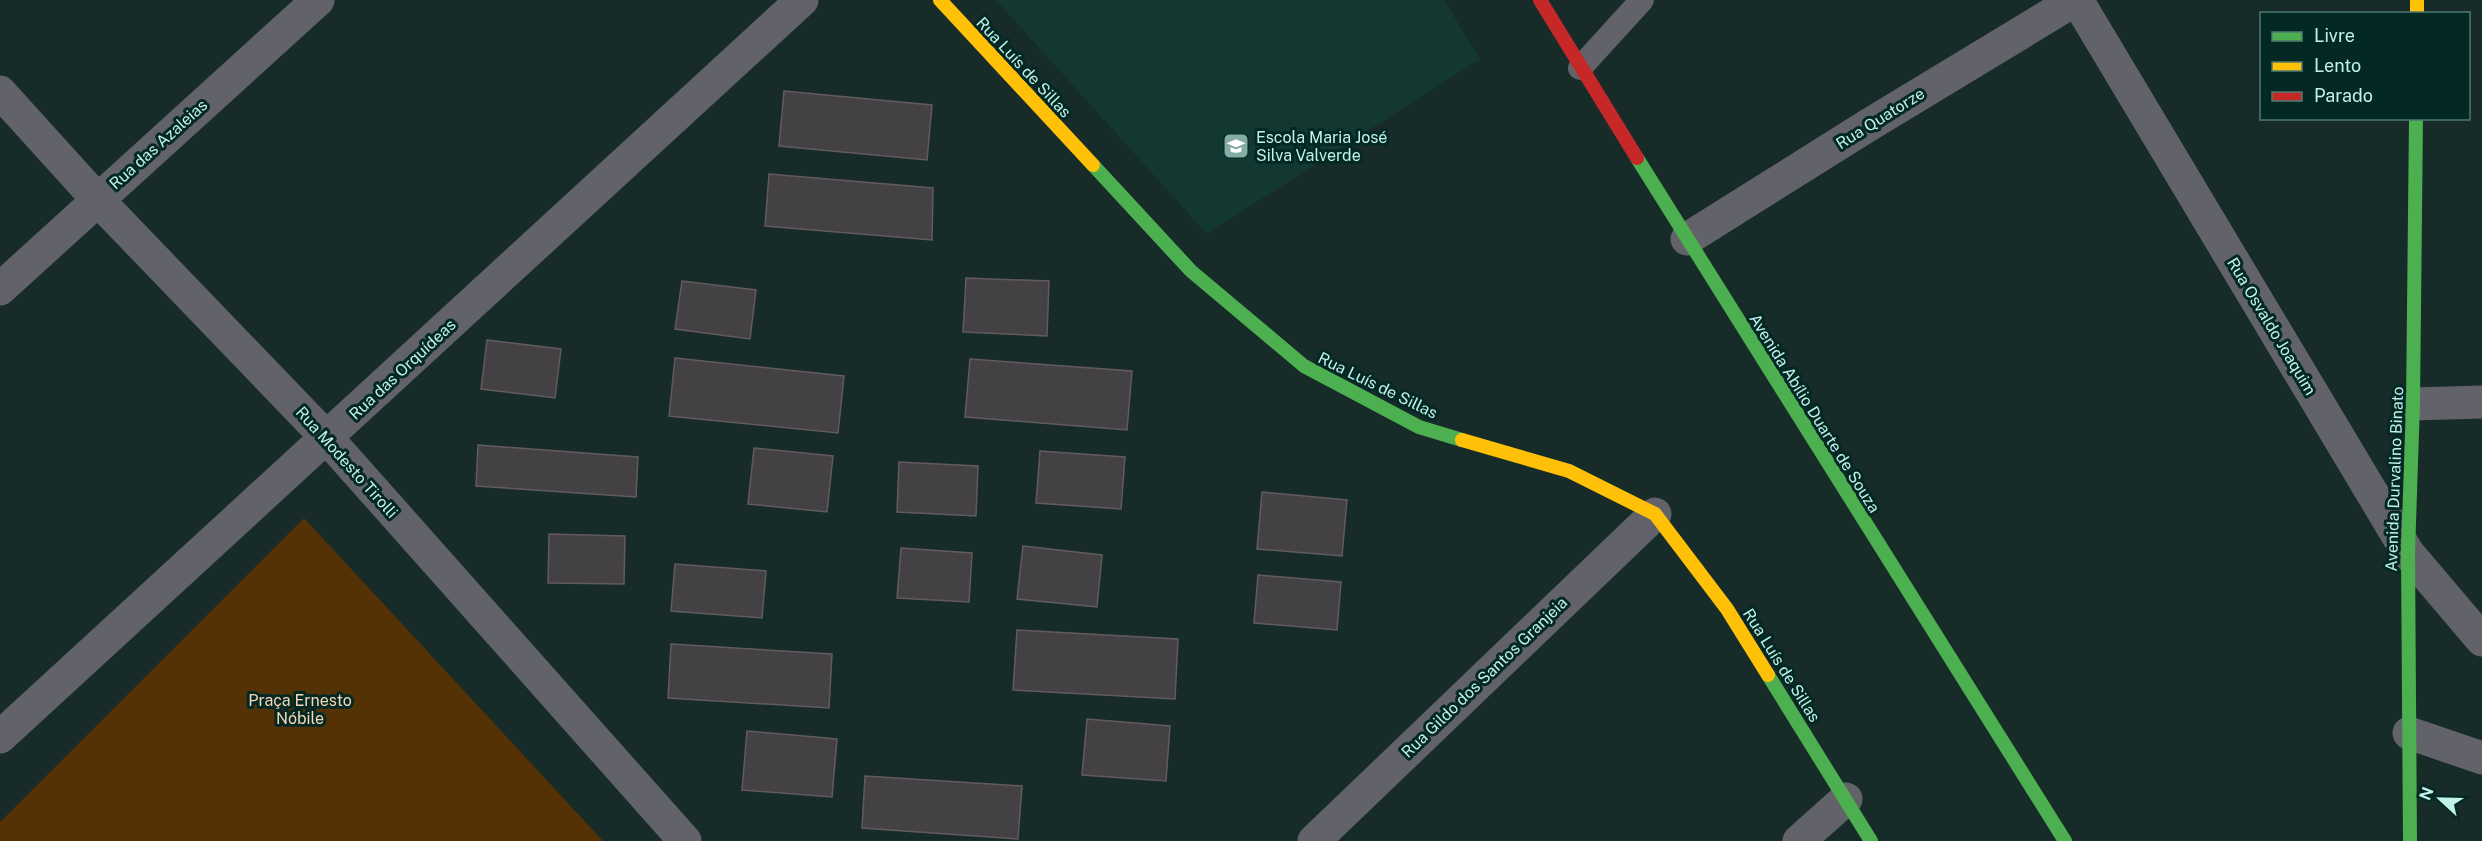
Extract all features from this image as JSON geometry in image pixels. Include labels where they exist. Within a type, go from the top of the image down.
[{"type":"main road","name":"Rua Luís de Sillas","points":[[940,0],[1191,272],[1304,366],[1419,427],[1569,471],[1655,514],[1727,609],[1871,841]]},
{"type":"main road","name":"Avenida Abílio Duarte de Souza","points":[[1540,0],[1580,68],[2065,841]]},
{"type":"main road","name":"Avenida Durvalino Binato","points":[[2410,841],[2408,553],[2414,404],[2416,120]]},
{"type":"street","name":"Rua das Azaleias","points":[[0,289],[318,0]]},
{"type":"street","name":"Rua das Orquídeas","points":[[0,737],[802,0]]},
{"type":"street","name":"Rua Quatorze","points":[[1687,239],[1867,126],[2076,0]]},
{"type":"street","name":"Rua Osvaldo Joaquim","points":[[2076,0],[2408,553],[2482,640]]},
{"type":"street","name":"Rua Modesto Tirolli","points":[[0,92],[97,199],[327,438],[685,841]]},
{"type":"street","points":[[2414,404],[2482,402]]},
{"type":"street","name":"Rua Gildo dos Santos Granjeia","points":[[1314,841],[1655,514]]},
{"type":"street","points":[[2409,733],[2482,758]]},
{"type":"street","points":[[1799,841],[1846,799]]},
{"type":"lane","points":[[1580,68],[1632,4]]},
{"type":"shaded area","name":"Escola Maria José Silva Valverde","points":[[996,0],[1444,0],[1480,59],[1207,234]]},
{"type":"green space","name":"Praça Ernesto Nóbile","points":[[304,518],[603,841],[0,841],[0,822]]},
{"type":"building","points":[[784,91],[932,105],[927,160],[779,146]]},
{"type":"building","points":[[769,174],[933,188],[932,240],[765,226]]},
{"type":"building","points":[[966,278],[1049,281],[1047,336],[963,332]]},
{"type":"building","points":[[682,281],[756,290],[750,339],[675,329]]},
{"type":"building","points":[[487,340],[561,349],[555,398],[481,389]]},
{"type":"building","points":[[675,358],[844,376],[838,433],[669,416]]},
{"type":"building","points":[[970,359],[1132,371],[1127,430],[965,417]]},
{"type":"building","points":[[478,445],[638,457],[636,497],[476,486]]},
{"type":"building","points":[[754,448],[833,456],[827,512],[748,504]]},
{"type":"building","points":[[1040,451],[1125,457],[1121,509],[1036,503]]},
{"type":"building","points":[[899,462],[978,466],[976,516],[897,512]]},
{"type":"building","points":[[1262,492],[1347,500],[1342,556],[1257,549]]},
{"type":"building","points":[[549,534],[625,536],[624,584],[548,583]]},
{"type":"building","points":[[1023,546],[1102,555],[1097,607],[1017,599]]},
{"type":"building","points":[[901,548],[972,553],[969,602],[897,598]]},
{"type":"building","points":[[675,564],[766,571],[762,618],[671,611]]},
{"type":"building","points":[[1258,575],[1341,582],[1337,630],[1254,623]]},
{"type":"building","points":[[1017,630],[1178,639],[1175,699],[1013,690]]},
{"type":"building","points":[[671,644],[832,654],[829,708],[668,698]]},
{"type":"building","points":[[1087,719],[1170,726],[1166,781],[1082,775]]},
{"type":"building","points":[[747,731],[837,739],[832,797],[742,790]]},
{"type":"building","points":[[865,776],[1022,786],[1018,839],[862,828]]},
{"type":"traffic: fast","points":[[2410,841],[2408,553],[2413,404],[2416,120]]},
{"type":"traffic: fast","points":[[1637,158],[2065,841]]},
{"type":"traffic: fast","points":[[1093,165],[1191,271],[1304,366],[1419,427],[1462,440]]},
{"type":"traffic: fast","points":[[1768,675],[1871,841]]},
{"type":"traffic: slow","points":[[940,0],[1093,165]]},
{"type":"traffic: slow","points":[[2417,0],[2417,12]]},
{"type":"traffic: slow","points":[[1462,440],[1569,471],[1655,514],[1727,609],[1768,675]]},
{"type":"traffic: jam","points":[[1540,0],[1637,158]]},
{"type":"place","name":"Escola Maria José Silva Valverde","points":[[1236,146]]}]
